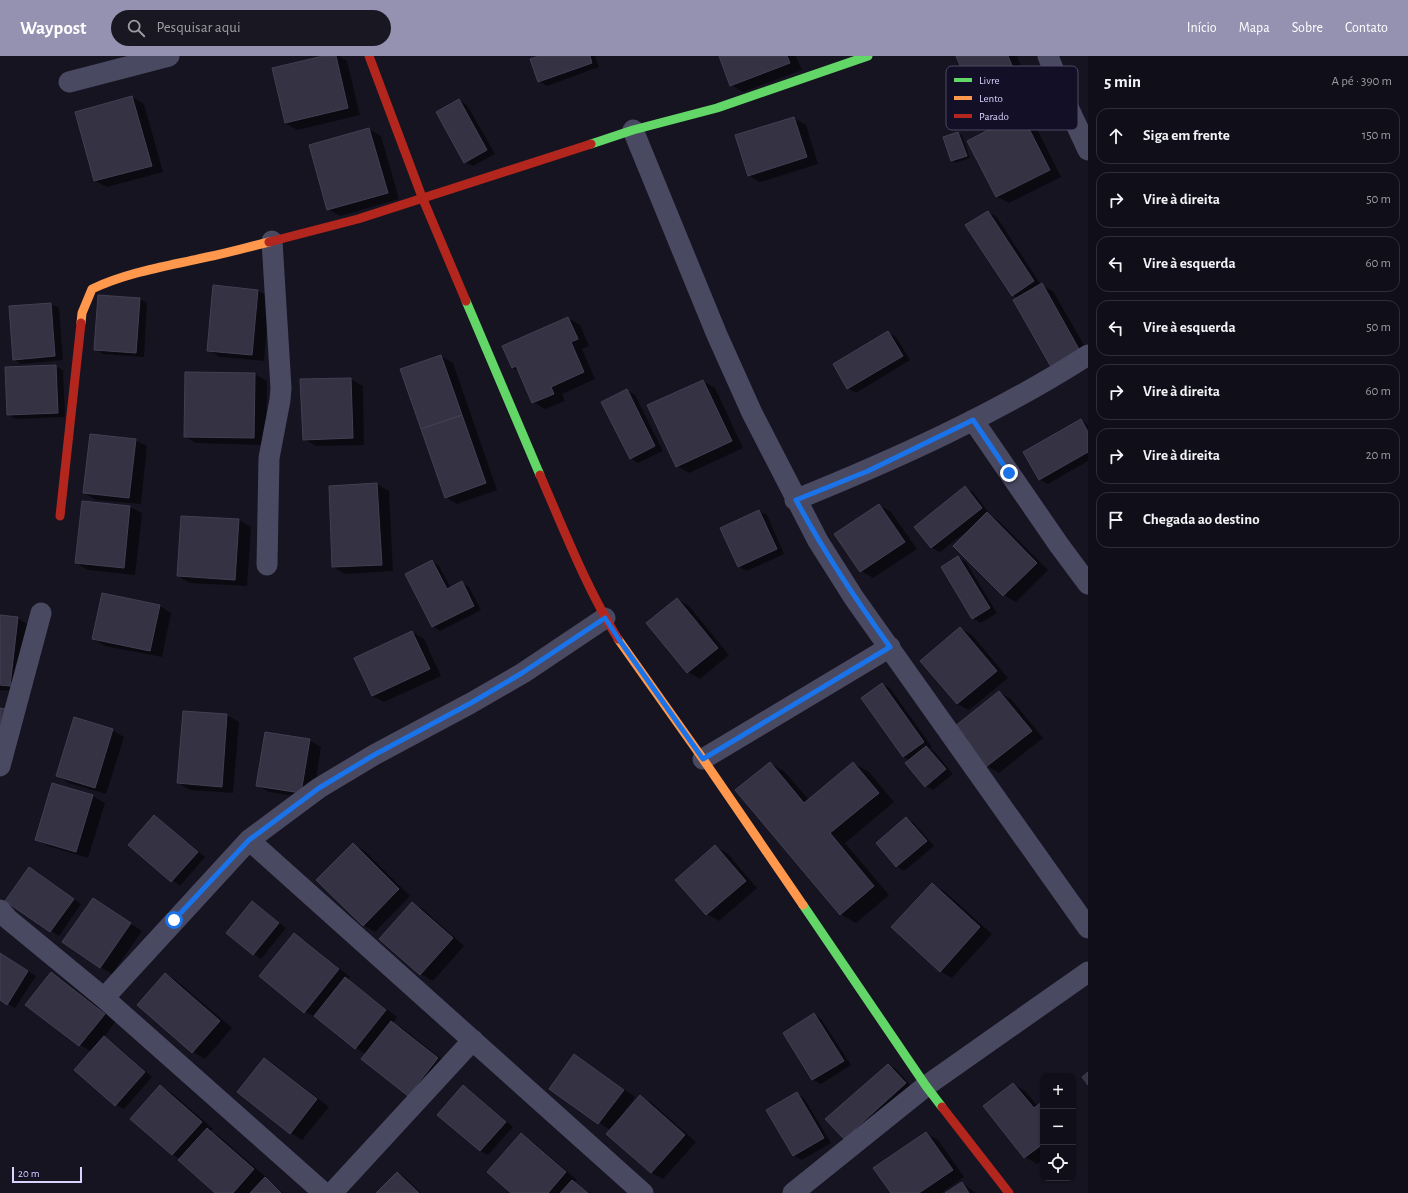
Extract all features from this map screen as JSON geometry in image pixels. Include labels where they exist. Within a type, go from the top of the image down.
[{"type":"street","points":[[69,82],[168,56]]},
{"type":"street","points":[[369,56],[422,197],[574,554],[605,618],[926,1086],[1009,1193]]},
{"type":"street","points":[[60,516],[75,391],[82,313],[92,289],[111,280],[149,269],[272,241],[358,218],[633,130],[717,108],[868,56]]},
{"type":"street","points":[[1048,56],[1052,66]]},
{"type":"street","points":[[1078,128],[1088,150]]},
{"type":"street","points":[[633,130],[720,342],[752,414],[818,541],[850,592],[1088,928]]},
{"type":"street","points":[[267,565],[269,458],[280,400],[272,241]]},
{"type":"street","points":[[796,500],[868,471],[973,420],[1044,382],[1088,355]]},
{"type":"street","points":[[973,420],[1059,545],[1088,584]]},
{"type":"street","points":[[0,766],[40,613]]},
{"type":"street","points":[[104,998],[249,840],[325,784],[374,755],[471,703],[522,673],[605,618]]},
{"type":"street","points":[[703,759],[890,647]]},
{"type":"street","points":[[249,840],[643,1193]]},
{"type":"street","points":[[0,910],[8,919],[104,998],[324,1193]]},
{"type":"street","points":[[793,1193],[926,1086],[1088,972]]},
{"type":"street","points":[[332,1193],[473,1040]]},
{"type":"building","points":[[323,56],[336,56],[348,108],[285,123],[272,68]]},
{"type":"building","points":[[538,56],[590,56],[592,63],[538,82],[530,59]]},
{"type":"building","points":[[719,56],[787,56],[790,63],[730,86]]},
{"type":"building","points":[[956,56],[1008,56],[1012,66],[960,66]]},
{"type":"building","points":[[132,96],[152,166],[94,181],[75,112]]},
{"type":"building","points":[[459,99],[487,150],[464,163],[436,112]]},
{"type":"building","points":[[794,117],[807,157],[748,176],[735,135]]},
{"type":"building","points":[[369,128],[388,193],[327,210],[309,145]]},
{"type":"building","points":[[988,130],[1030,130],[1050,170],[996,197],[967,141]]},
{"type":"building","points":[[958,132],[967,156],[951,161],[943,137]]},
{"type":"building","points":[[988,211],[1034,281],[1012,296],[965,225]]},
{"type":"building","points":[[1042,283],[1080,351],[1051,367],[1013,300]]},
{"type":"building","points":[[213,285],[258,290],[252,355],[207,351]]},
{"type":"building","points":[[98,295],[140,298],[136,353],[94,350]]},
{"type":"building","points":[[51,303],[55,356],[13,360],[9,306]]},
{"type":"building","points":[[568,317],[578,339],[571,342],[584,372],[551,387],[554,394],[532,403],[516,366],[512,368],[502,346]]},
{"type":"building","points":[[888,331],[903,356],[847,389],[833,364]]},
{"type":"building","points":[[441,355],[462,415],[421,429],[400,369]]},
{"type":"building","points":[[56,365],[58,413],[7,415],[5,367]]},
{"type":"building","points":[[185,372],[255,373],[254,438],[184,437]]},
{"type":"building","points":[[351,378],[353,438],[303,440],[300,379]]},
{"type":"building","points":[[703,380],[732,441],[676,467],[647,405]]},
{"type":"building","points":[[627,389],[655,446],[630,459],[601,402]]},
{"type":"building","points":[[462,415],[486,483],[445,498],[421,429]]},
{"type":"building","points":[[1081,419],[1088,432],[1088,452],[1039,480],[1023,452]]},
{"type":"building","points":[[90,434],[136,439],[129,498],[83,493]]},
{"type":"building","points":[[377,483],[382,565],[332,567],[329,486]]},
{"type":"building","points":[[965,486],[982,508],[931,548],[914,527]]},
{"type":"building","points":[[82,501],[130,506],[124,568],[75,563]]},
{"type":"building","points":[[879,504],[905,542],[860,572],[834,534]]},
{"type":"building","points":[[759,510],[777,549],[738,567],[720,528]]},
{"type":"building","points":[[987,512],[1037,563],[1003,596],[953,546]]},
{"type":"building","points":[[181,516],[239,519],[235,580],[177,576]]},
{"type":"building","points":[[958,556],[990,608],[972,619],[941,567]]},
{"type":"building","points":[[432,560],[447,589],[462,581],[474,606],[432,627],[405,574]]},
{"type":"building","points":[[102,593],[160,605],[150,651],[92,639]]},
{"type":"building","points":[[677,598],[718,648],[687,673],[646,623]]},
{"type":"building","points":[[0,615],[18,617],[10,686],[0,685]]},
{"type":"building","points":[[960,627],[997,671],[957,704],[920,661]]},
{"type":"building","points":[[412,631],[430,669],[372,696],[354,658]]},
{"type":"building","points":[[882,683],[924,742],[903,757],[861,698]]},
{"type":"building","points":[[999,691],[1032,731],[986,767],[954,727]]},
{"type":"building","points":[[0,708],[6,709],[0,735]]},
{"type":"building","points":[[183,711],[227,714],[222,787],[177,783]]},
{"type":"building","points":[[74,717],[113,729],[95,788],[56,776]]},
{"type":"building","points":[[265,732],[310,739],[301,793],[256,786]]},
{"type":"building","points":[[926,746],[946,769],[925,787],[905,763]]},
{"type":"building","points":[[770,762],[804,803],[853,762],[879,793],[830,833],[874,886],[840,915],[735,790]]},
{"type":"building","points":[[52,783],[93,795],[76,852],[35,840]]},
{"type":"building","points":[[154,815],[198,852],[171,882],[128,845]]},
{"type":"building","points":[[906,817],[927,841],[896,867],[876,843]]},
{"type":"building","points":[[353,843],[399,889],[363,926],[316,880]]},
{"type":"building","points":[[715,845],[746,881],[706,915],[675,880]]},
{"type":"building","points":[[29,867],[74,899],[50,932],[5,901]]},
{"type":"building","points":[[932,883],[980,927],[940,972],[891,927]]},
{"type":"building","points":[[93,898],[131,923],[100,968],[62,942]]},
{"type":"building","points":[[252,901],[279,923],[253,955],[226,933]]},
{"type":"building","points":[[412,902],[453,938],[420,975],[379,939]]},
{"type":"building","points":[[294,933],[339,969],[304,1013],[259,976]]},
{"type":"building","points":[[0,953],[28,971],[7,1005],[0,1000]]},
{"type":"building","points":[[51,972],[105,1014],[79,1046],[25,1005]]},
{"type":"building","points":[[165,973],[220,1021],[192,1053],[137,1005]]},
{"type":"building","points":[[345,977],[386,1010],[355,1049],[314,1016]]},
{"type":"building","points":[[814,1013],[844,1061],[812,1080],[783,1033]]},
{"type":"building","points":[[391,1021],[438,1058],[408,1096],[361,1059]]},
{"type":"building","points":[[104,1036],[145,1072],[115,1106],[74,1070]]},
{"type":"building","points":[[574,1054],[624,1090],[598,1124],[549,1089]]},
{"type":"building","points":[[264,1058],[317,1099],[290,1134],[237,1092]]},
{"type":"building","points":[[888,1064],[906,1083],[844,1139],[825,1119]]},
{"type":"building","points":[[1088,1072],[1088,1085],[1082,1077]]},
{"type":"building","points":[[1013,1083],[1034,1108],[1040,1103],[1040,1146],[1024,1158],[983,1106]]},
{"type":"building","points":[[160,1085],[202,1122],[172,1155],[130,1119]]},
{"type":"building","points":[[463,1085],[506,1122],[480,1151],[437,1115]]},
{"type":"building","points":[[797,1092],[824,1138],[793,1156],[766,1110]]},
{"type":"building","points":[[640,1095],[685,1135],[651,1173],[606,1134]]},
{"type":"building","points":[[207,1128],[254,1169],[233,1193],[215,1193],[178,1160]]},
{"type":"building","points":[[926,1132],[953,1170],[919,1193],[891,1193],[873,1168]]},
{"type":"building","points":[[521,1133],[566,1172],[548,1193],[511,1193],[487,1172]]},
{"type":"building","points":[[397,1172],[419,1193],[376,1193]]},
{"type":"building","points":[[265,1177],[281,1193],[250,1193]]},
{"type":"building","points":[[572,1180],[588,1193],[560,1193]]},
{"type":"building","points":[[962,1182],[969,1193],[945,1193]]},
{"type":"traffic: fast","points":[[591,144],[633,130],[717,108],[868,56]]},
{"type":"traffic: fast","points":[[466,301],[540,475]]},
{"type":"traffic: fast","points":[[803,905],[926,1086],[942,1107]]},
{"type":"traffic: slow","points":[[81,323],[82,313],[92,289],[134,274],[269,242]]},
{"type":"traffic: slow","points":[[618,639],[703,759],[803,905]]},
{"type":"traffic: jam","points":[[369,56],[422,197],[466,301]]},
{"type":"traffic: jam","points":[[269,242],[358,219],[591,144]]},
{"type":"traffic: jam","points":[[60,516],[81,323]]},
{"type":"traffic: jam","points":[[540,475],[586,579],[618,639]]},
{"type":"traffic: jam","points":[[942,1107],[1009,1193]]},
{"type":"route","points":[[174,920],[249,840],[319,788],[374,755],[471,703],[522,673],[562,645],[605,618],[703,759],[890,647],[854,598],[818,541],[796,500],[868,471],[973,420],[1009,473]]}]
